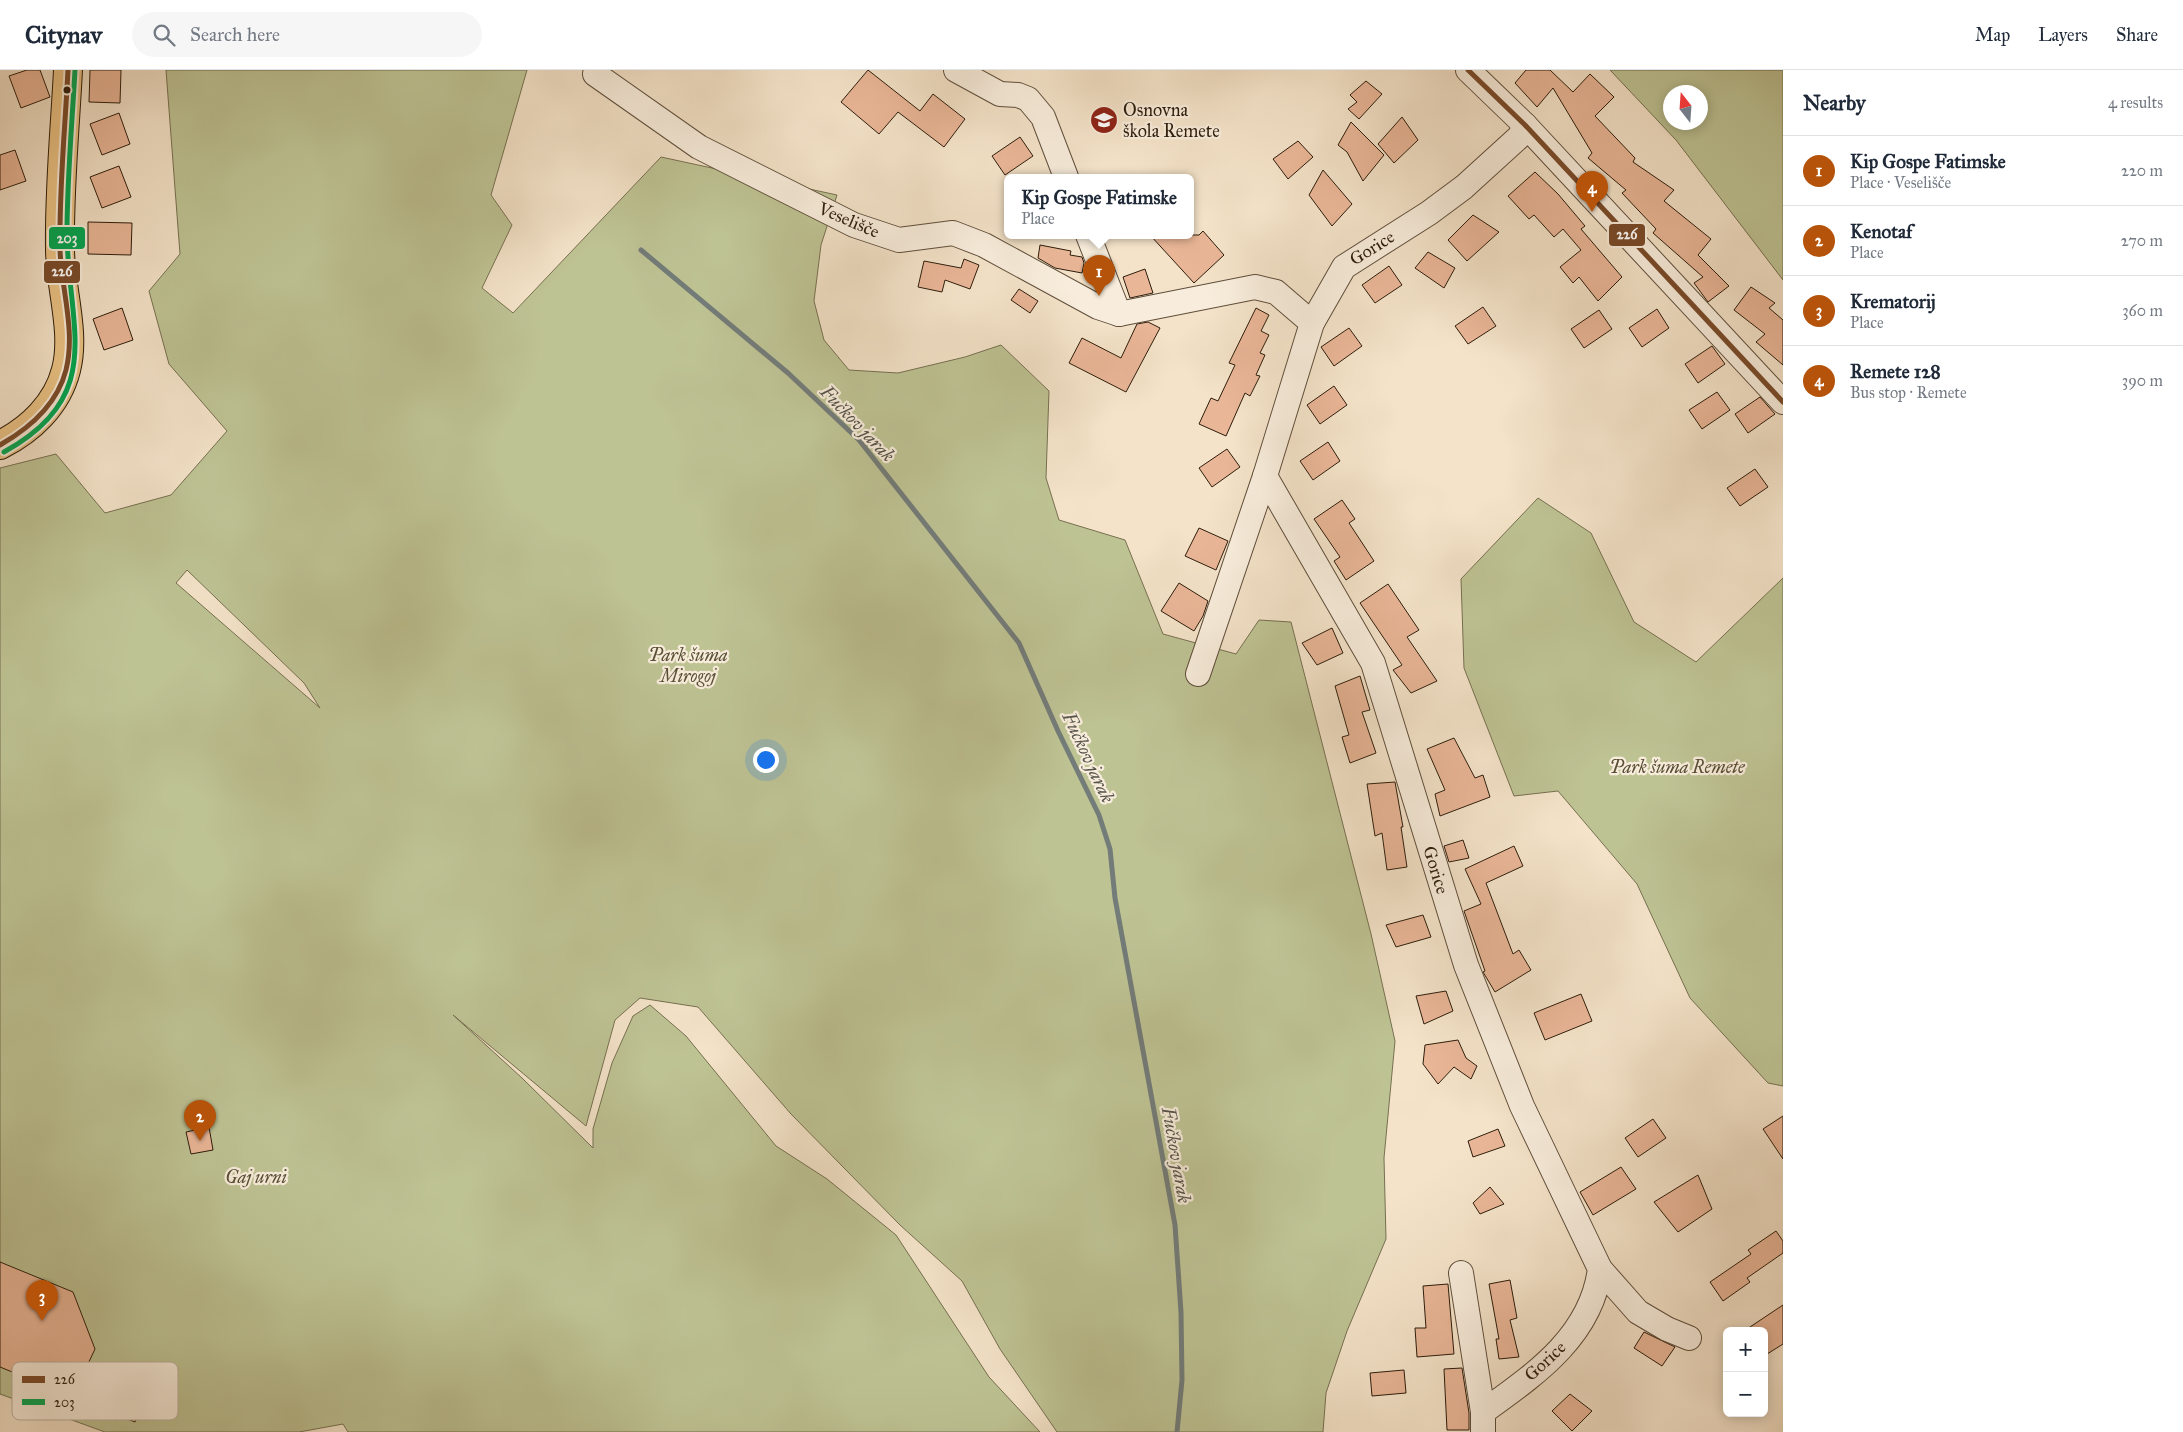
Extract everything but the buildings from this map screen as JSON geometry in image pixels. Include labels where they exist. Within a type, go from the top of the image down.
[{"type":"main road","points":[[0,445],[22,434],[40,416],[56,394],[66,370],[68,338],[60,250],[68,70]]},
{"type":"street","points":[[956,70],[1000,94],[1018,95],[1028,99],[1043,117],[1065,174]]},
{"type":"street","points":[[1468,70],[1525,125],[1783,402]]},
{"type":"street","name":"Veselišče","points":[[595,74],[699,147],[854,225],[898,240],[953,233],[984,244],[1098,307],[1119,314]]},
{"type":"street","name":"Gorice","points":[[1198,674],[1265,476],[1312,323],[1344,266],[1429,213],[1464,187],[1520,136],[1525,125]]},
{"type":"street","points":[[1090,239],[1119,314],[1255,287],[1276,292],[1312,323]]},
{"type":"street","name":"Gorice","points":[[1265,476],[1373,663],[1466,966],[1522,1106],[1600,1269],[1638,1312],[1667,1329],[1689,1338]]},
{"type":"street","name":"Gorice","points":[[1483,1422],[1565,1346],[1598,1287],[1600,1269]]},
{"type":"street","name":"Gorice","points":[[1461,1273],[1483,1422]]},
{"type":"green space","name":"Park šuma Mirogoj","points":[[166,70],[527,70],[491,195],[512,225],[482,288],[513,313],[661,157],[837,195],[821,245],[814,301],[824,340],[849,370],[898,373],[965,357],[1001,345],[1049,391],[1046,478],[1059,520],[1125,540],[1163,634],[1236,654],[1259,620],[1291,622],[1371,934],[1395,1041],[1384,1158],[1386,1239],[1347,1331],[1326,1393],[1323,1432],[1057,1432],[1000,1349],[962,1281],[900,1225],[791,1114],[698,1007],[640,998],[615,1020],[586,1126],[453,1015],[522,1078],[593,1148],[593,1129],[612,1063],[633,1016],[650,1005],[686,1036],[776,1146],[827,1179],[896,1235],[989,1377],[1040,1432],[348,1432],[343,1424],[299,1432],[105,1432],[72,1420],[178,1420],[178,1362],[12,1362],[12,1398],[0,1394],[0,468],[56,454],[105,513],[171,495],[227,431],[169,364],[149,291],[180,254]],"holes":[[[187,570],[304,683],[320,708],[176,583]]]},
{"type":"green space","points":[[1610,70],[1783,70],[1783,280],[1667,130],[1708,130],[1708,85],[1663,85],[1663,126]]},
{"type":"green space","name":"Park šuma Remete","points":[[1538,498],[1591,533],[1634,622],[1696,662],[1783,578],[1783,1086],[1768,1083],[1690,998],[1637,884],[1558,791],[1514,796],[1464,668],[1461,579]]},
{"type":"waterway","name":"Fučkov jarak","points":[[641,250],[788,373],[859,440],[1019,643],[1058,731],[1099,815],[1110,849],[1115,898],[1175,1225],[1181,1312],[1182,1380],[1177,1432]]},
{"type":"transit line","name":"226","points":[[0,445],[32,423],[49,405],[62,383],[69,355],[69,325],[60,249],[61,182],[68,70]]},
{"type":"transit line","name":"203","points":[[4,452],[36,430],[57,407],[69,383],[74,357],[75,329],[67,234],[75,70]]},
{"type":"transit line","name":"226","points":[[1468,70],[1525,125],[1783,402]]},
{"type":"place","name":"Osnovna škola Remete","points":[[1104,120]]},
{"type":"place","name":"Remete 128","points":[[1592,212]]},
{"type":"place","name":"Kip Gospe Fatimske","points":[[1099,296]]},
{"type":"place","name":"Kenotaf","points":[[200,1141]]},
{"type":"place","name":"Krematorij","points":[[42,1321]]},
{"type":"park label","name":"Gaj urni","points":[[256,1177]]}]
